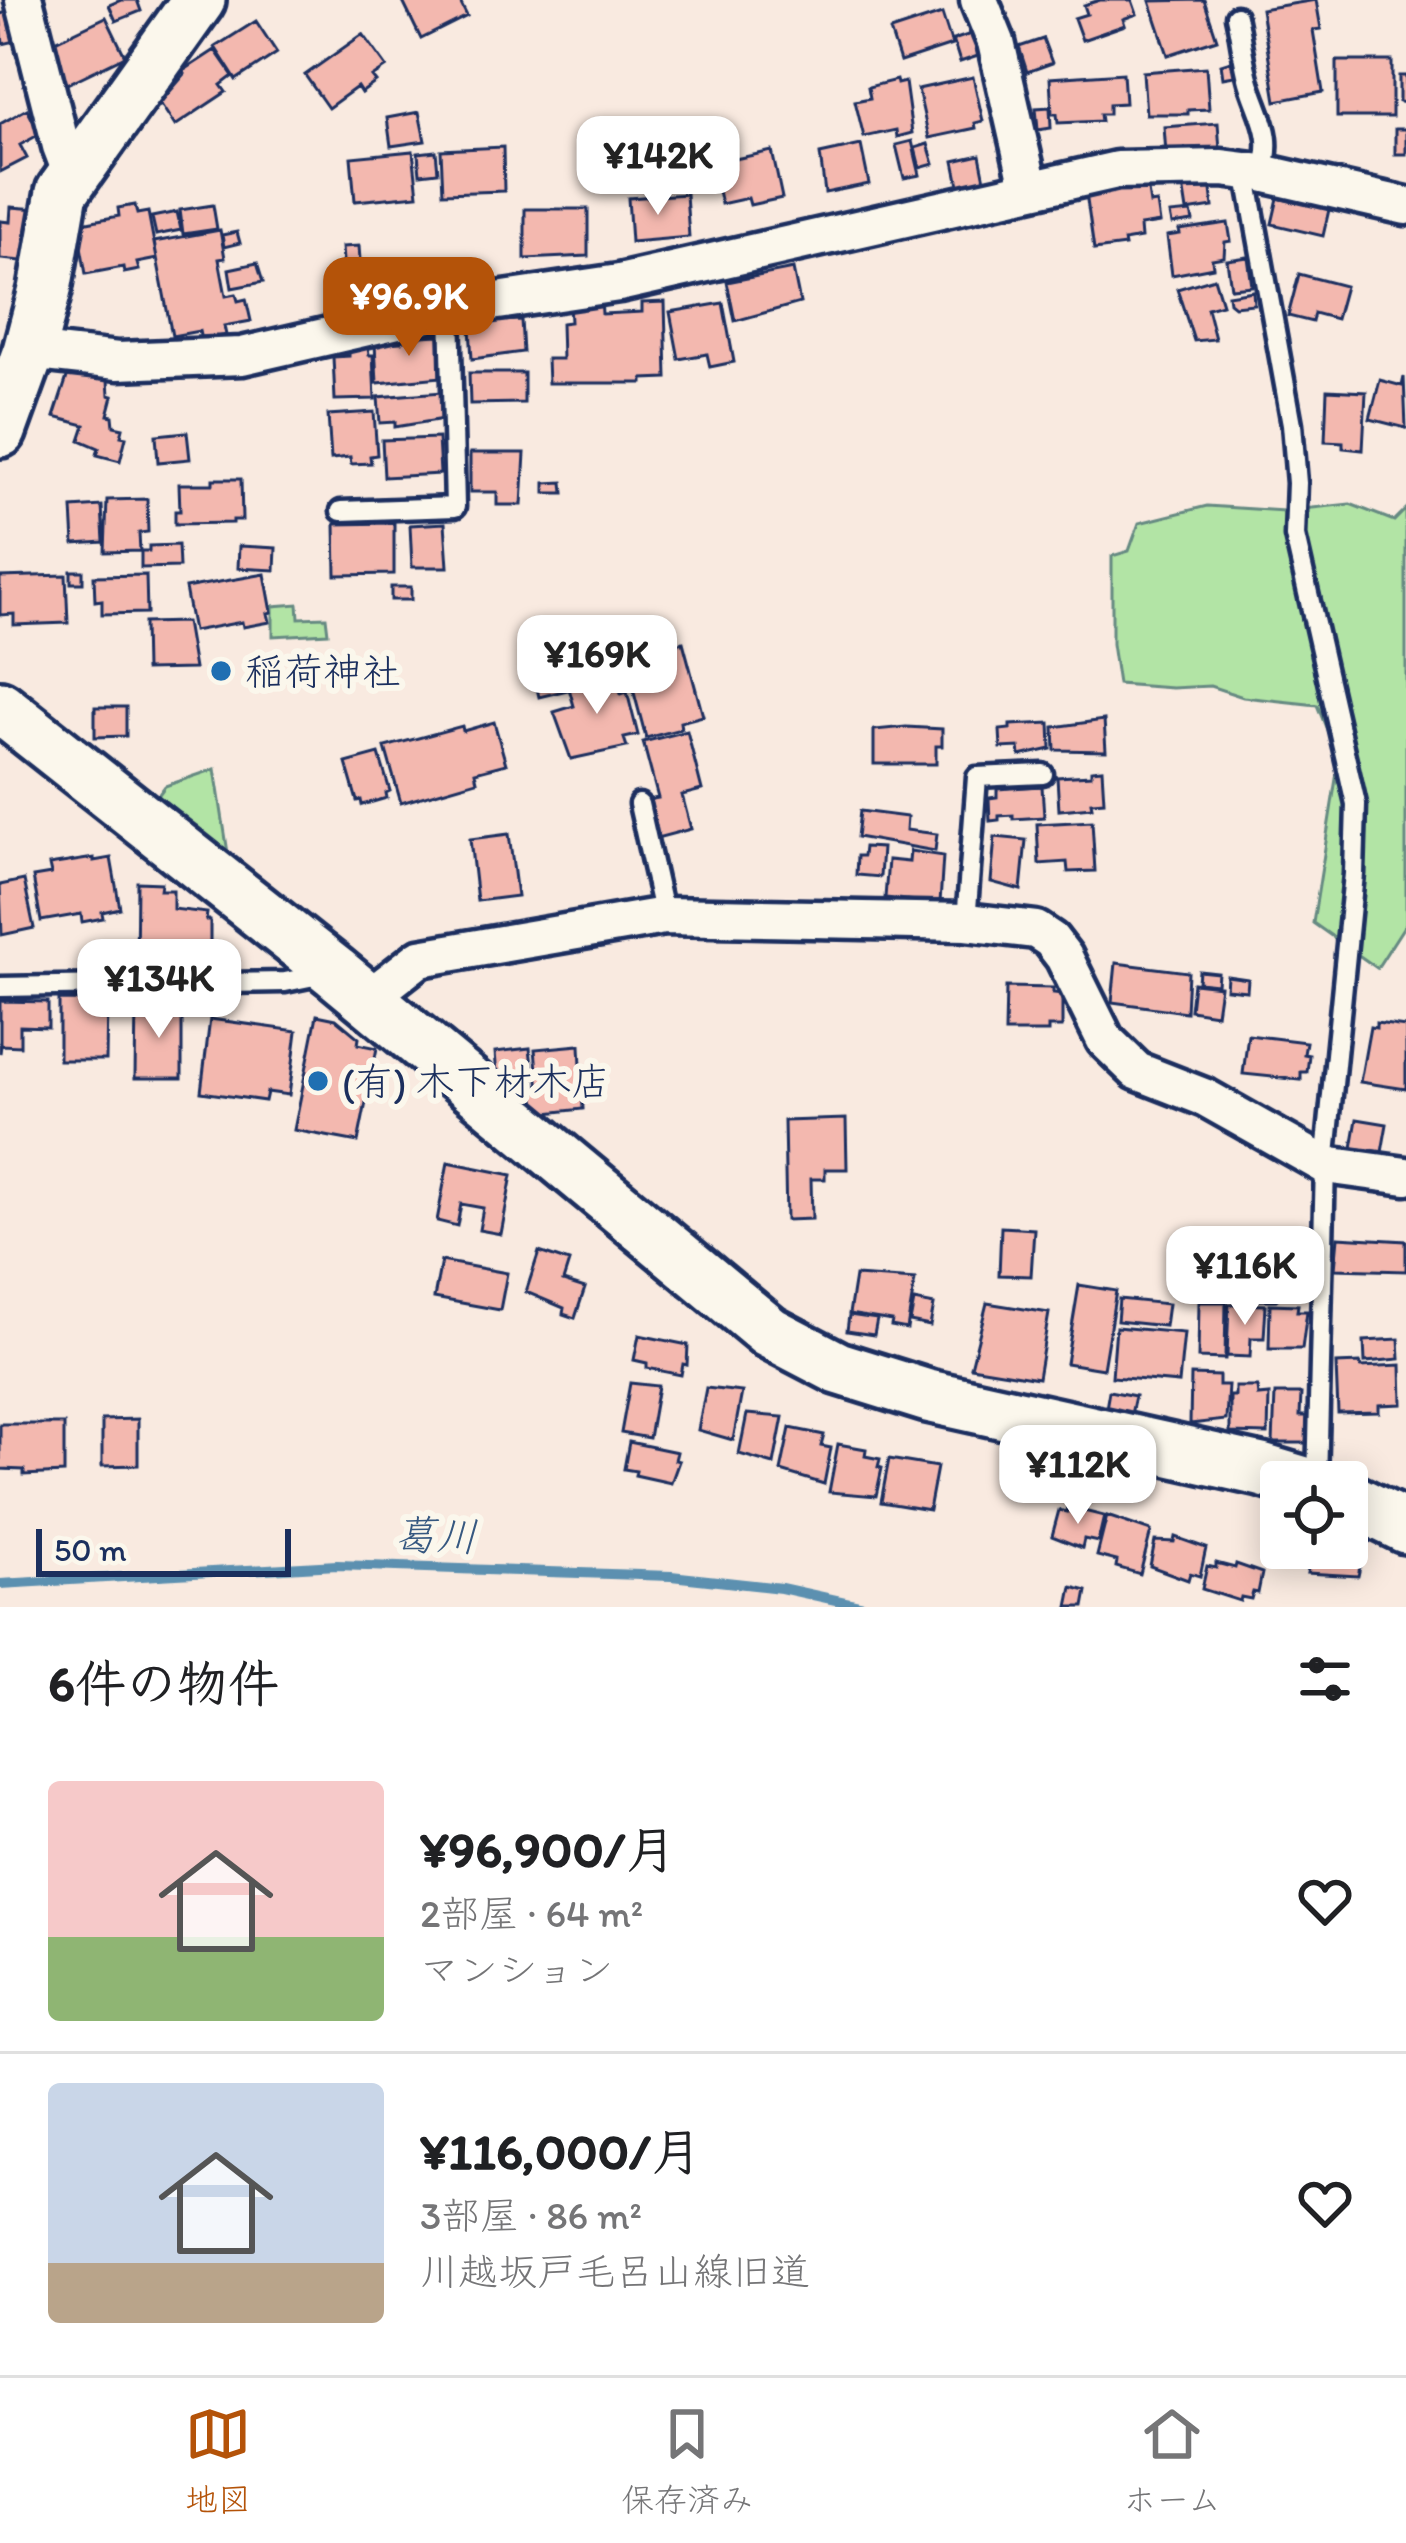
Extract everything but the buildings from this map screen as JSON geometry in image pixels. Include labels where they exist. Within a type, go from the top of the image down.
[{"type":"street","points":[[24,0],[72,175]]},
{"type":"street","points":[[0,430],[45,290],[62,192],[199,0]]},
{"type":"street","points":[[979,0],[996,42],[1029,187]]},
{"type":"street","points":[[29,351],[118,361],[242,356],[450,308],[620,283],[1117,170],[1254,172],[1406,206]]},
{"type":"street","points":[[0,707],[350,986],[770,1332],[838,1369],[928,1396],[1260,1469]]},
{"type":"street","points":[[350,986],[420,958],[664,916],[966,922],[1036,930],[1064,957],[1105,1040],[1137,1071],[1206,1098],[1325,1165],[1406,1176]]},
{"type":"street","points":[[1368,1508],[1406,1527]]},
{"type":"lane","points":[[1236,16],[1250,84],[1264,117],[1268,156],[1254,172],[1292,424],[1295,536],[1356,804],[1354,874],[1325,1165],[1318,1461]]},
{"type":"lane","points":[[340,511],[455,507],[450,308]]},
{"type":"lane","points":[[966,922],[977,777],[1043,774]]},
{"type":"lane","points":[[640,804],[664,916]]},
{"type":"lane","points":[[0,987],[285,982],[350,986]]},
{"type":"green space","points":[[1350,504],[1394,521],[1406,509],[1406,923],[1377,968],[1313,923],[1339,760],[1317,705],[1243,697],[1210,686],[1118,684],[1112,644],[1112,556],[1129,551],[1139,523],[1207,506],[1284,511]]},
{"type":"green space","points":[[298,604],[299,618],[326,617],[328,633],[273,636],[273,606]]},
{"type":"green space","points":[[215,769],[226,857],[154,801],[165,786]]},
{"type":"waterway","name":"葛川","points":[[0,1584],[337,1565],[671,1576],[781,1588],[868,1607]]},
{"type":"place","name":"稲荷神社","points":[[221,671]]},
{"type":"place","name":"(有) 木下材木店","points":[[318,1081]]}]
